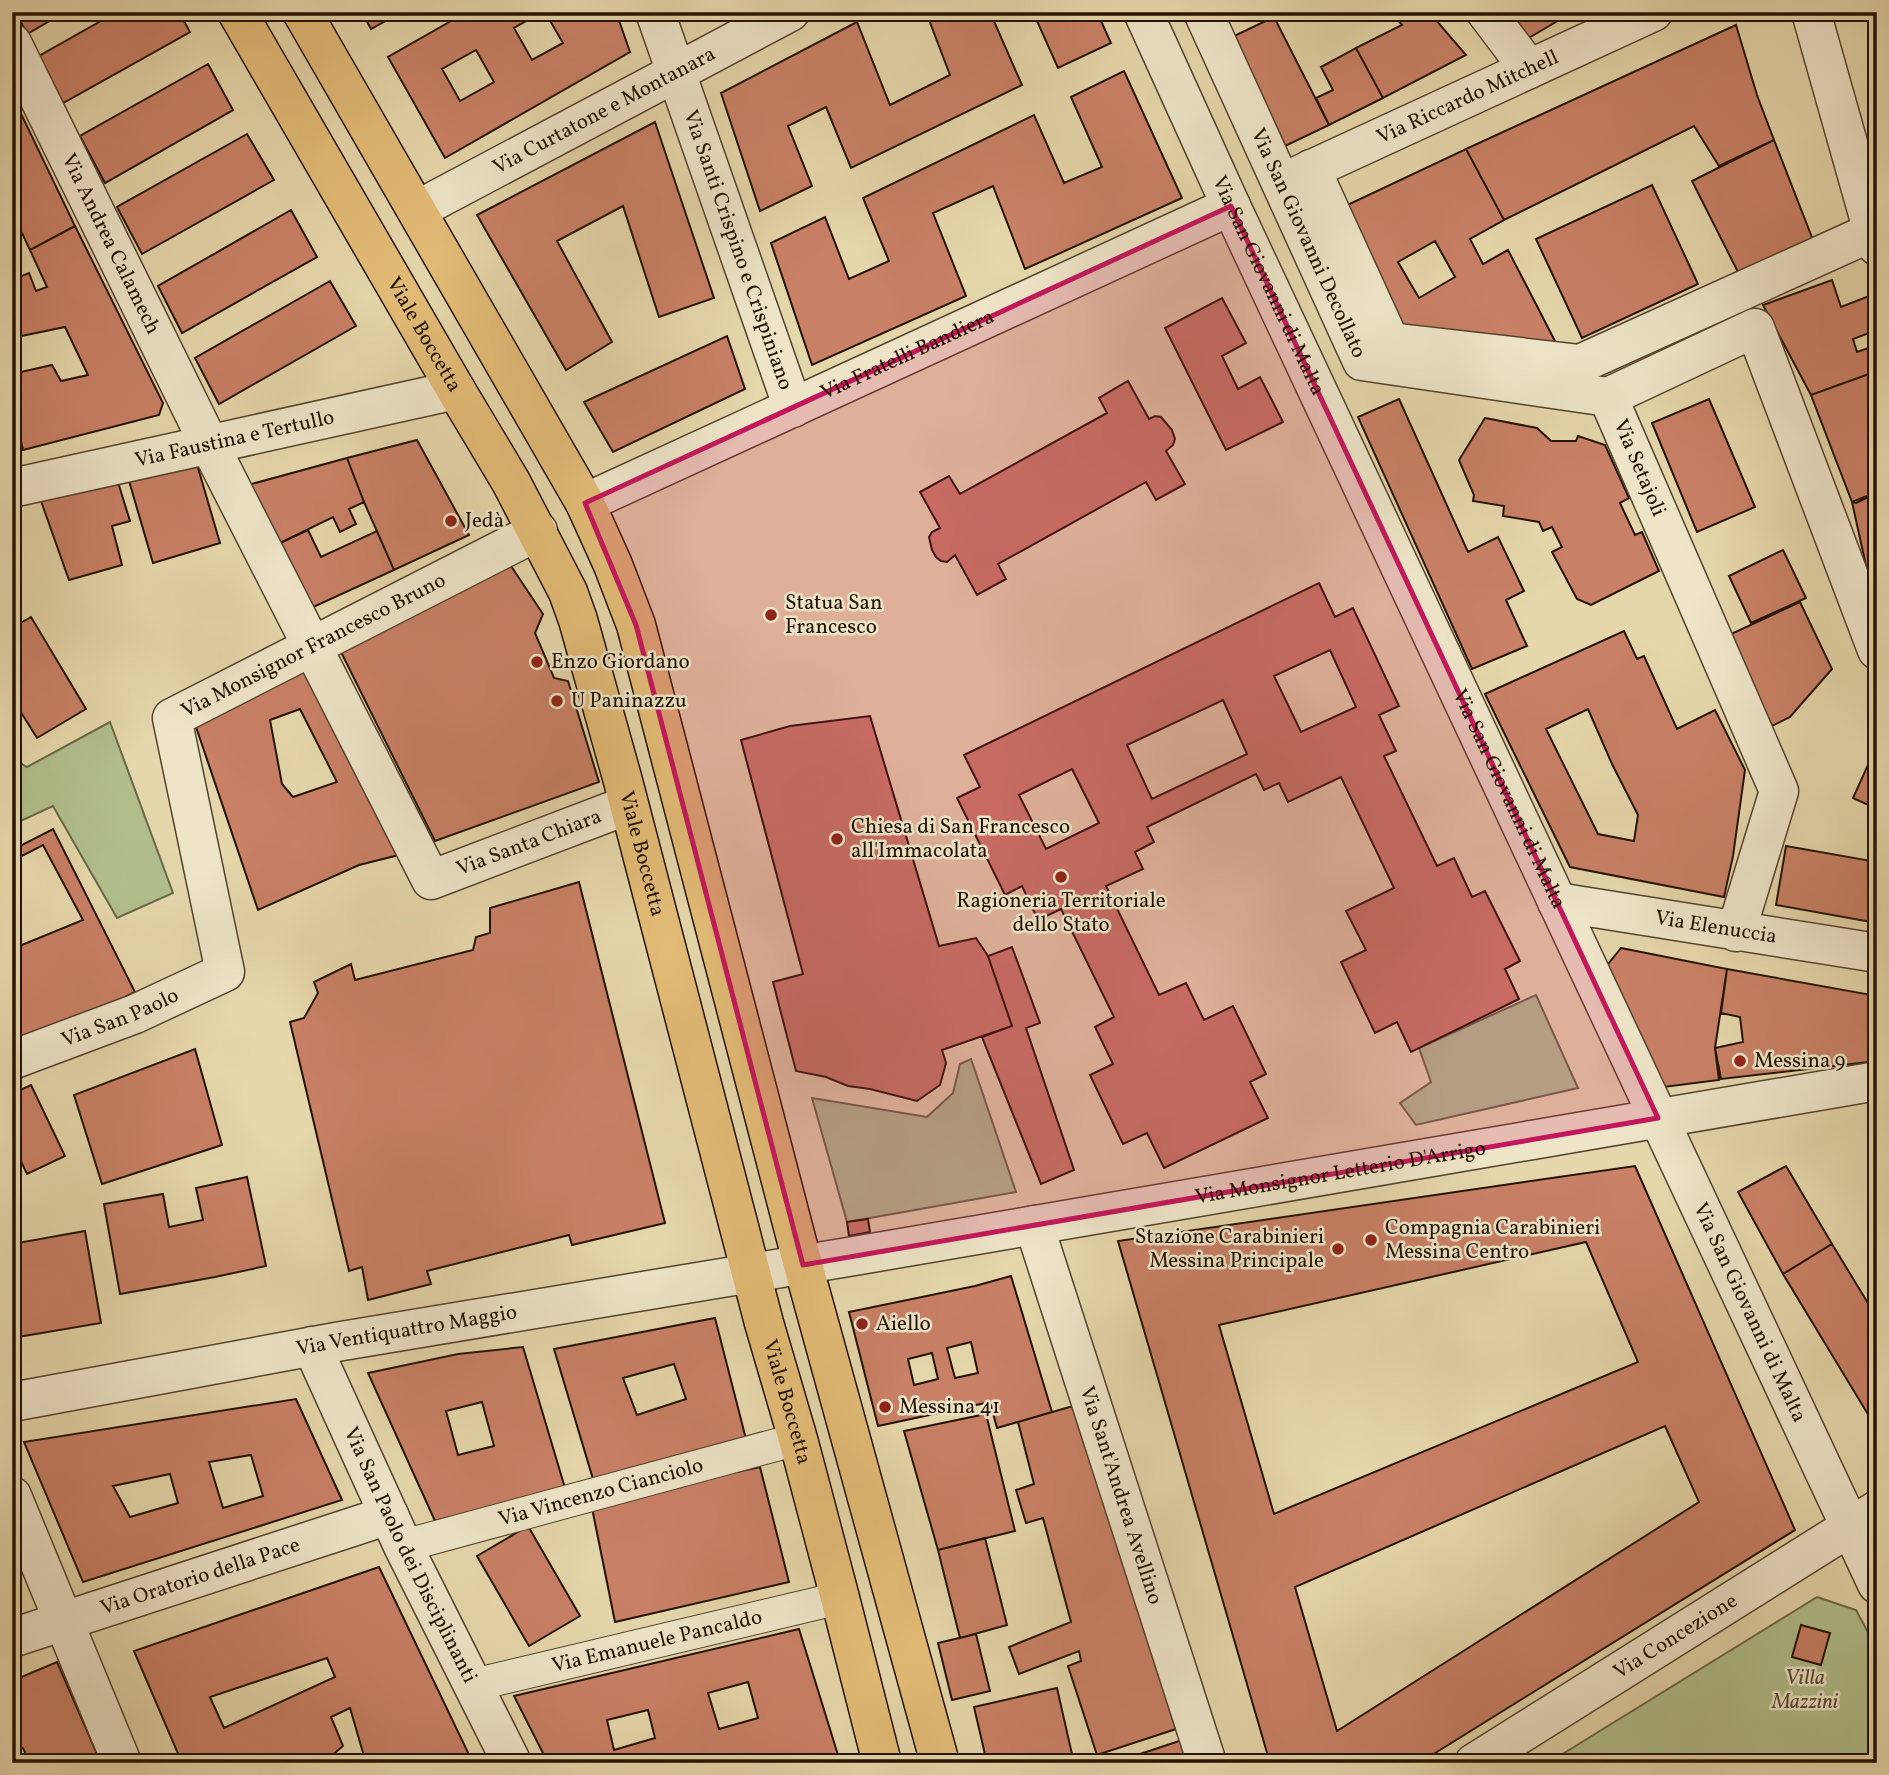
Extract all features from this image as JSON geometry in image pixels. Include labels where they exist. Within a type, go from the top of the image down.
[{"type":"main road","name":"Viale Boccetta","points":[[237,12],[511,482],[568,592],[578,620],[751,1273],[841,1598],[882,1763]]},
{"type":"main road","points":[[302,12],[585,503],[636,625],[803,1265],[940,1763]]},
{"type":"street","name":"Via Santi Crispino e Crispiniano","points":[[655,12],[793,408]]},
{"type":"street","name":"Via Curtatone e Montanara","points":[[416,209],[790,12]]},
{"type":"street","name":"Via San Giovanni di Malta","points":[[1143,12],[1231,206],[1658,1118],[1863,1518],[1877,1584]]},
{"type":"street","name":"Via San Giovanni Decollato","points":[[1203,12],[1296,176],[1362,360],[1608,397]]},
{"type":"street","points":[[1486,12],[1529,69]]},
{"type":"street","name":"Via Riccardo Mitchell","points":[[1296,176],[1653,12]]},
{"type":"street","points":[[1296,176],[1390,342],[1580,363],[1874,239],[1811,12]]},
{"type":"street","name":"Via Andrea Calamech","points":[[12,43],[209,444],[431,880]]},
{"type":"street","name":"Via Fratelli Bandiera","points":[[585,503],[1231,206]]},
{"type":"street","name":"Via Setajoli","points":[[1736,932],[1779,791],[1608,397],[1755,328],[1877,650]]},
{"type":"street","name":"Via Faustina e Tertullo","points":[[12,488],[456,390]]},
{"type":"street","name":"Via Monsignor Francesco Bruno","points":[[225,972],[172,718],[538,531]]},
{"type":"street","name":"Via Santa Chiara","points":[[431,880],[628,806]]},
{"type":"street","name":"Via Elenuccia","points":[[1557,902],[1877,953]]},
{"type":"street","name":"Via San Paolo","points":[[12,1060],[135,1014],[225,972]]},
{"type":"street","name":"Via Monsignor Letterio D'Arrigo","points":[[803,1265],[1877,1081]]},
{"type":"street","name":"Via Sant'Andrea Avellino","points":[[1034,1226],[1207,1763]]},
{"type":"street","name":"Via Ventiquattro Maggio","points":[[12,1402],[312,1346],[803,1265]]},
{"type":"street","name":"Via San Paolo dei Disciplinanti","points":[[312,1346],[396,1530],[512,1763]]},
{"type":"street","name":"Via Vincenzo Cianciolo","points":[[396,1530],[798,1439]]},
{"type":"street","points":[[12,1496],[122,1763]]},
{"type":"street","name":"Via Concezione","points":[[1474,1763],[1863,1518]]},
{"type":"street","name":"Via Oratorio della Pace","points":[[12,1638],[64,1621],[396,1530]]},
{"type":"street","name":"Via Emanuele Pancaldo","points":[[473,1685],[841,1598]]},
{"type":"highlighted area","points":[[1231,206],[1658,1118],[803,1265],[636,625],[585,503]]},
{"type":"green space","points":[[110,722],[173,893],[117,918],[53,806],[12,825],[12,758],[27,767]]},
{"type":"green space","points":[[1536,995],[1578,1088],[1416,1125],[1400,1103],[1431,1082],[1419,1048]]},
{"type":"green space","points":[[971,1059],[1016,1192],[847,1222],[812,1098],[927,1117],[953,1093],[960,1064]]},
{"type":"green space","name":"Villa Mazzini","points":[[1817,1597],[1856,1610],[1877,1649],[1877,1763],[1548,1763]]},
{"type":"building","points":[[16,12],[65,12],[27,34]]},
{"type":"building","points":[[117,12],[179,12],[190,32],[63,103],[39,56]]},
{"type":"building","points":[[362,12],[401,12],[371,29]]},
{"type":"building","points":[[467,12],[542,12],[514,28],[532,60],[563,43],[545,12],[616,12],[630,52],[445,158],[388,57]],"holes":[[[476,50],[494,82],[460,101],[442,69]]]},
{"type":"building","points":[[926,12],[1007,12],[993,19],[1022,85],[851,168],[826,107],[788,126],[812,186],[760,211],[721,93],[857,22],[890,105],[950,75]]},
{"type":"building","points":[[1033,12],[1097,12],[1111,43],[1058,68]]},
{"type":"building","points":[[1391,12],[1429,12],[1466,55],[1383,98],[1356,48],[1402,25]]},
{"type":"building","points":[[1506,12],[1565,12],[1566,16],[1527,39]]},
{"type":"building","points":[[1274,17],[1329,125],[1281,148],[1228,39]]},
{"type":"building","points":[[1736,25],[1774,140],[1719,166],[1694,126],[1504,220],[1466,149]]},
{"type":"building","points":[[1356,48],[1383,98],[1329,125],[1316,98],[1333,90],[1321,67]]},
{"type":"building","points":[[208,64],[233,110],[105,183],[80,136]]},
{"type":"building","points":[[1124,71],[1182,198],[1025,269],[993,186],[933,213],[966,296],[812,365],[771,243],[825,217],[849,279],[889,261],[863,198],[1034,115],[1064,183],[1102,167],[1071,97]]},
{"type":"building","points":[[12,95],[75,226],[30,250],[22,233],[12,238]]},
{"type":"building","points":[[655,122],[714,298],[659,317],[623,206],[557,241],[612,342],[566,370],[477,215]]},
{"type":"building","points":[[247,134],[274,180],[142,254],[117,207]]},
{"type":"building","points":[[1774,140],[1813,240],[1741,278],[1692,181]]},
{"type":"building","points":[[1466,149],[1504,220],[1470,239],[1483,264],[1508,250],[1556,343],[1398,335],[1341,208]],"holes":[[[1435,241],[1455,277],[1419,298],[1398,262]]]},
{"type":"building","points":[[1652,185],[1698,284],[1582,338],[1536,239]]},
{"type":"building","points":[[291,210],[317,257],[182,333],[158,286]]},
{"type":"building","points":[[75,226],[163,403],[159,415],[23,450],[12,402],[12,374],[52,365],[61,381],[88,375],[65,327],[12,338],[12,280],[29,273],[36,291],[47,287],[30,250]]},
{"type":"building","points":[[1832,280],[1841,307],[1877,293],[1877,330],[1853,339],[1857,352],[1877,345],[1877,371],[1811,395],[1763,305]]},
{"type":"building","points":[[330,281],[356,326],[219,404],[195,358]]},
{"type":"building","points":[[1222,298],[1246,343],[1222,356],[1238,389],[1260,377],[1283,422],[1226,450],[1165,328]]},
{"type":"building","points":[[727,336],[745,389],[613,452],[584,402]]},
{"type":"building","points":[[1877,371],[1877,492],[1852,502],[1811,395]]},
{"type":"building","points":[[1128,381],[1149,419],[1161,417],[1172,430],[1175,439],[1166,451],[1185,484],[1156,500],[1146,482],[998,564],[1006,579],[977,595],[955,555],[947,562],[941,561],[932,550],[929,537],[940,528],[920,492],[949,476],[960,494],[1107,413],[1099,398]]},
{"type":"building","points":[[1399,399],[1468,552],[1498,537],[1524,591],[1506,600],[1527,646],[1472,669],[1358,417]]},
{"type":"building","points":[[1709,399],[1755,507],[1697,532],[1652,423]]},
{"type":"building","points":[[1485,418],[1537,428],[1551,441],[1576,441],[1578,436],[1605,445],[1629,498],[1620,503],[1635,535],[1642,532],[1659,571],[1591,605],[1577,599],[1552,552],[1562,547],[1552,527],[1543,531],[1539,522],[1503,516],[1504,506],[1473,501],[1474,495],[1459,460]]},
{"type":"building","points":[[417,440],[469,535],[394,570],[347,458]]},
{"type":"building","points":[[347,458],[364,502],[349,509],[356,524],[340,532],[333,517],[278,544],[248,485]]},
{"type":"building","points":[[196,461],[220,543],[153,563],[129,481]]},
{"type":"building","points":[[117,479],[130,521],[112,526],[122,565],[69,580],[41,501]]},
{"type":"building","points":[[1877,493],[1877,581],[1870,584],[1852,502],[1856,503]]},
{"type":"building","points":[[308,530],[321,557],[377,531],[394,570],[309,609],[278,544]]},
{"type":"building","points":[[1783,550],[1806,598],[1751,623],[1729,576]]},
{"type":"building","points":[[507,560],[543,614],[535,633],[554,678],[568,681],[599,782],[435,841],[338,646]]},
{"type":"building","name":"Ragioneria Territoriale dello Stato","points":[[1319,583],[1335,617],[1353,608],[1399,706],[1379,715],[1396,751],[1384,756],[1437,866],[1454,858],[1472,897],[1485,891],[1520,961],[1505,969],[1519,999],[1411,1052],[1397,1022],[1375,1033],[1341,962],[1366,950],[1346,911],[1394,888],[1341,777],[1288,802],[1279,783],[1264,790],[1256,774],[1147,827],[1154,842],[1135,852],[1143,869],[1106,886],[1159,995],[1186,983],[1204,1020],[1233,1006],[1266,1074],[1250,1082],[1268,1118],[1164,1168],[1147,1133],[1123,1144],[1090,1075],[1113,1064],[1095,1027],[1114,1017],[1061,909],[1038,920],[1022,886],[1005,895],[957,798],[980,787],[964,755]],"holes":[[[1330,650],[1356,707],[1301,732],[1274,676]],[[1223,700],[1247,754],[1152,799],[1127,745]],[[1072,769],[1099,823],[1046,849],[1019,795]]]},
{"type":"building","points":[[1800,602],[1832,669],[1790,717],[1772,726],[1729,635]]},
{"type":"building","points":[[31,617],[86,709],[37,738],[12,698],[12,628]]},
{"type":"building","points":[[1624,631],[1637,659],[1644,656],[1677,729],[1715,710],[1745,770],[1733,856],[1724,897],[1570,867],[1485,694]],"holes":[[[1588,709],[1638,815],[1634,841],[1598,834],[1546,729]]]},
{"type":"building","points":[[311,666],[403,854],[359,865],[258,910],[193,718]],"holes":[[[300,709],[337,782],[293,797],[282,784],[270,720]]]},
{"type":"building","name":"Chiesa di San Francesco all'Immacolata","points":[[870,716],[939,946],[976,938],[988,956],[1012,1026],[942,1050],[946,1063],[940,1085],[917,1101],[796,1071],[773,982],[803,974],[741,740],[790,726]]},
{"type":"building","points":[[1877,745],[1877,809],[1853,798]]},
{"type":"building","points":[[53,829],[135,992],[100,1010],[12,1043],[12,949],[83,920],[43,845],[12,861],[12,850]]},
{"type":"building","points":[[1786,846],[1877,862],[1877,923],[1776,905]]},
{"type":"building","points":[[579,882],[665,1223],[572,1245],[569,1235],[427,1271],[431,1284],[368,1300],[362,1267],[349,1271],[290,1022],[304,1018],[318,993],[314,982],[351,964],[355,980],[473,950],[476,937],[490,933],[490,908]]},
{"type":"building","points":[[1012,947],[1040,1023],[1026,1028],[1074,1170],[1041,1184],[982,1037],[1012,1026],[988,956]]},
{"type":"building","points":[[1621,948],[1727,969],[1715,1048],[1719,1080],[1656,1088],[1601,973]]},
{"type":"building","points":[[1727,969],[1877,996],[1877,1061],[1721,1079],[1715,1048],[1743,1042],[1740,1017],[1721,1013]]},
{"type":"building","points":[[195,1049],[222,1145],[102,1184],[74,1095]]},
{"type":"building","points":[[31,1085],[65,1156],[27,1174],[18,1155],[12,1158],[12,1094]]},
{"type":"building","points":[[1635,1166],[1795,1530],[1419,1763],[1270,1763],[1118,1241]],"holes":[[[1586,1242],[1638,1362],[1274,1514],[1219,1325]],[[1665,1426],[1699,1502],[1337,1731],[1295,1587]]]},
{"type":"building","points":[[1786,1166],[1832,1244],[1783,1274],[1738,1192]]},
{"type":"building","points":[[247,1177],[266,1266],[120,1294],[104,1204],[163,1194],[169,1227],[203,1220],[196,1188]]},
{"type":"building","points":[[868,1219],[870,1232],[849,1236],[847,1222]]},
{"type":"building","points":[[85,1231],[101,1323],[12,1338],[12,1244]]},
{"type":"building","points":[[1832,1244],[1877,1318],[1877,1412],[1869,1416],[1783,1274]]},
{"type":"building","points":[[1011,1276],[1052,1412],[997,1428],[990,1402],[878,1426],[849,1312]],"holes":[[[971,1342],[978,1373],[955,1378],[947,1348]],[[932,1353],[938,1379],[914,1385],[908,1359]]]},
{"type":"building","points":[[715,1318],[747,1443],[593,1479],[554,1349]],"holes":[[[674,1364],[686,1399],[637,1415],[623,1378]]]},
{"type":"building","points":[[523,1347],[565,1488],[435,1521],[368,1373],[458,1354]],"holes":[[[482,1402],[494,1446],[458,1455],[446,1411]]]},
{"type":"building","points":[[296,1399],[342,1500],[83,1582],[24,1442]],"holes":[[[251,1455],[263,1496],[223,1508],[209,1462]],[[170,1474],[178,1503],[130,1517],[113,1486]]]},
{"type":"building","points":[[1073,1406],[1176,1729],[1097,1755],[1068,1666],[1081,1661],[1079,1651],[1019,1674],[1009,1647],[1071,1622],[1043,1518],[1026,1523],[1016,1490],[1034,1484],[1018,1422]]},
{"type":"building","points":[[986,1414],[1015,1531],[938,1550],[904,1431]]},
{"type":"building","points":[[760,1467],[789,1582],[615,1622],[591,1503]]},
{"type":"building","points":[[528,1526],[580,1616],[529,1646],[477,1556]]},
{"type":"building","points":[[985,1538],[1007,1625],[960,1638],[938,1550]]},
{"type":"building","points":[[379,1567],[473,1763],[366,1763],[350,1708],[331,1717],[343,1746],[323,1763],[182,1763],[134,1651]],"holes":[[[327,1658],[335,1677],[224,1728],[210,1697]]]},
{"type":"building","points":[[1801,1625],[1830,1633],[1821,1665],[1792,1657]]},
{"type":"building","points":[[799,1629],[838,1755],[802,1763],[548,1763],[514,1696]],"holes":[[[748,1682],[758,1718],[719,1729],[708,1693]],[[648,1710],[655,1738],[614,1750],[607,1720]]]},
{"type":"building","points":[[976,1634],[990,1691],[952,1700],[938,1643]]},
{"type":"building","points":[[57,1662],[101,1763],[30,1763],[23,1748],[12,1753],[12,1681]]},
{"type":"building","points":[[1057,1688],[1074,1763],[987,1763],[974,1707]]},
{"type":"building","points":[[1185,1739],[1192,1763],[1113,1763]]},
{"type":"place","name":"Jedà","points":[[451,521]]},
{"type":"place","name":"Statua San Francesco","points":[[771,615]]},
{"type":"place","name":"Enzo Giordano","points":[[537,662]]},
{"type":"place","name":"U Paninazzu","points":[[557,701]]},
{"type":"place","name":"Chiesa di San Francesco all'Immacolata","points":[[837,839]]},
{"type":"place","name":"Ragioneria Territoriale dello Stato","points":[[1061,877]]},
{"type":"place","name":"Messina 9","points":[[1740,1061]]},
{"type":"place","name":"Compagnia Carabinieri Messina Centro","points":[[1371,1240]]},
{"type":"place","name":"Stazione Carabinieri Messina Principale","points":[[1338,1249]]},
{"type":"place","name":"Aiello","points":[[862,1324]]},
{"type":"place","name":"Messina 41","points":[[885,1407]]}]
